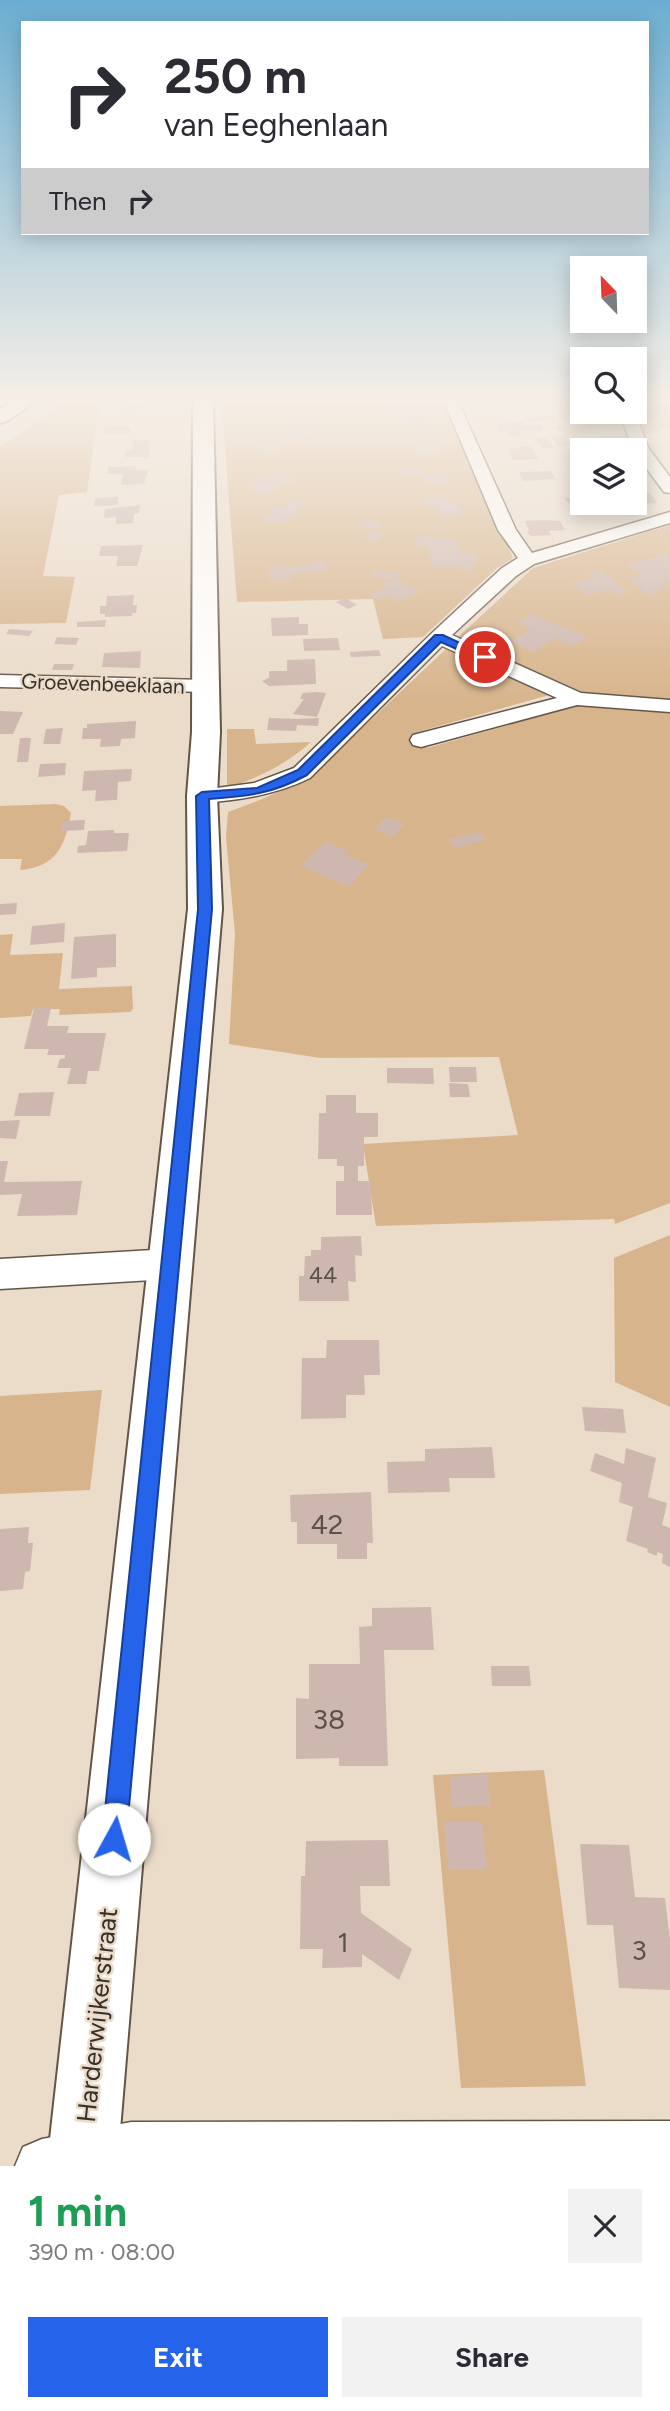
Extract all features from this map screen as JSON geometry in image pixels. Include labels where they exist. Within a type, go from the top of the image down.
[{"type":"main road","name":"Harderwijkerstraat","points":[[69,2163],[170,1264],[205,909],[202,796],[206,686],[205,500]]},
{"type":"street","points":[[494,500],[507,530],[528,560]]},
{"type":"street","points":[[202,796],[258,792],[302,772],[439,637],[509,572],[528,560],[670,517]]},
{"type":"street","points":[[439,637],[577,699]]},
{"type":"street","name":"Groevenbeeklaan","points":[[0,681],[206,686]]},
{"type":"street","points":[[421,740],[577,699],[670,706]]},
{"type":"street","points":[[0,1274],[170,1264]]},
{"type":"street","points":[[69,2163],[131,2148],[670,2147]]},
{"type":"shaded area","points":[[0,500],[58,500],[43,576],[75,577],[66,623],[0,624]]},
{"type":"shaded area","points":[[229,500],[489,500],[513,558],[497,568],[423,637],[383,639],[373,599],[237,602]]},
{"type":"shaded area","points":[[670,525],[670,699],[584,693],[458,637],[533,568]]},
{"type":"shaded area","points":[[447,648],[549,695],[414,733],[427,748],[576,706],[670,713],[670,1203],[615,1224],[614,1219],[376,1226],[363,1144],[518,1135],[499,1057],[320,1058],[229,1044],[235,934],[226,837],[228,812],[278,792],[324,764]]},
{"type":"shaded area","points":[[227,729],[254,729],[256,744],[311,742],[272,770],[227,788]]},
{"type":"shaded area","points":[[0,806],[64,806],[71,813],[62,845],[50,860],[42,865],[20,870],[22,859],[0,859]]},
{"type":"shaded area","points":[[13,934],[10,955],[63,953],[59,989],[132,986],[133,1009],[130,1012],[59,1015],[60,1009],[33,1009],[31,1016],[0,1018],[0,935]]},
{"type":"shaded area","points":[[670,1235],[670,1407],[615,1382],[614,1258]]},
{"type":"shaded area","points":[[102,1390],[90,1490],[0,1494],[0,1396]]},
{"type":"shaded area","points":[[544,1770],[586,2086],[461,2088],[433,1775]]},
{"type":"building","points":[[95,500],[118,500],[118,505],[94,506]]},
{"type":"building","points":[[301,500],[302,510],[296,510],[297,518],[285,518],[286,522],[266,522],[265,514],[272,514],[272,507],[285,507],[284,501]]},
{"type":"building","points":[[424,500],[457,502],[463,515],[442,516],[439,508],[427,506]]},
{"type":"building","points":[[140,505],[139,513],[134,514],[133,523],[116,524],[116,517],[104,518],[105,509]]},
{"type":"building","points":[[380,521],[381,527],[362,528],[361,522]]},
{"type":"building","points":[[525,521],[560,521],[565,530],[549,531],[551,535],[532,536],[527,533],[529,530]]},
{"type":"building","points":[[371,531],[383,533],[377,542],[365,540]]},
{"type":"building","points":[[418,536],[455,539],[462,553],[477,554],[472,570],[448,566],[433,568],[428,553],[430,547],[414,545]]},
{"type":"building","points":[[143,545],[137,566],[116,566],[118,556],[99,556],[101,546]]},
{"type":"building","points":[[669,554],[670,579],[663,581],[668,585],[657,588],[661,591],[649,595],[628,579],[641,575],[626,565]]},
{"type":"building","points":[[312,561],[326,561],[327,571],[292,573],[292,580],[269,580],[269,567],[312,566]]},
{"type":"building","points":[[375,570],[401,574],[398,579],[371,576]]},
{"type":"building","points":[[600,570],[628,592],[616,595],[609,589],[587,595],[572,583],[594,577],[588,573]]},
{"type":"building","points":[[397,579],[420,592],[398,601],[389,595],[377,600],[369,595],[386,588],[381,585]]},
{"type":"building","points":[[134,595],[133,605],[137,605],[136,613],[132,613],[132,616],[105,617],[105,614],[100,614],[100,606],[106,606],[107,596]]},
{"type":"building","points":[[345,598],[357,605],[348,609],[336,602]]},
{"type":"building","points":[[531,614],[587,637],[574,646],[554,638],[534,652],[511,642],[531,628],[518,623]]},
{"type":"building","points":[[299,617],[299,624],[308,624],[308,635],[272,636],[271,618]]},
{"type":"building","points":[[106,620],[105,627],[77,627],[77,622]]},
{"type":"building","points":[[9,629],[33,631],[29,636],[6,634]]},
{"type":"building","points":[[57,637],[79,638],[76,645],[54,644]]},
{"type":"building","points":[[338,638],[340,650],[304,651],[303,639]]},
{"type":"building","points":[[379,650],[381,656],[351,657],[350,652]]},
{"type":"building","points":[[141,651],[140,668],[102,667],[104,653]]},
{"type":"building","points":[[315,659],[316,684],[269,686],[262,681],[269,678],[269,671],[287,671],[287,660]]},
{"type":"building","points":[[54,664],[74,664],[72,670],[52,670]]},
{"type":"building","points":[[303,693],[326,693],[317,717],[293,714],[304,699],[300,699]]},
{"type":"building","points":[[0,711],[23,712],[13,734],[0,734]]},
{"type":"building","points":[[269,718],[319,718],[318,726],[297,725],[296,731],[267,730]]},
{"type":"building","points":[[136,721],[135,738],[121,739],[120,746],[100,747],[101,739],[82,739],[83,728],[87,728],[87,724]]},
{"type":"building","points":[[63,728],[60,744],[43,744],[46,729]]},
{"type":"building","points":[[20,738],[31,738],[28,762],[17,762]]},
{"type":"building","points":[[66,763],[65,775],[38,777],[40,764]]},
{"type":"building","points":[[132,769],[131,781],[118,782],[117,800],[95,801],[96,790],[82,791],[84,771]]},
{"type":"building","points":[[386,817],[404,824],[393,837],[375,830]]},
{"type":"building","points":[[85,820],[84,830],[62,831],[63,821]]},
{"type":"building","points":[[114,830],[114,833],[129,833],[127,851],[77,853],[78,846],[86,845],[88,831]]},
{"type":"building","points":[[480,832],[486,840],[456,848],[449,839]]},
{"type":"building","points":[[326,842],[347,850],[347,856],[369,864],[349,887],[300,865]]},
{"type":"building","points":[[17,903],[16,914],[0,915],[0,904]]},
{"type":"building","points":[[65,923],[64,942],[30,945],[32,926]]},
{"type":"building","points":[[116,934],[116,967],[97,968],[97,977],[71,979],[74,937]]},
{"type":"building","points":[[34,1008],[51,1008],[47,1026],[69,1026],[67,1033],[106,1033],[99,1071],[88,1071],[86,1084],[67,1084],[71,1068],[57,1068],[60,1059],[65,1058],[65,1055],[47,1055],[49,1049],[24,1049]]},
{"type":"building","points":[[449,1067],[476,1067],[477,1082],[450,1082]]},
{"type":"building","points":[[387,1068],[433,1068],[434,1084],[387,1083]]},
{"type":"building","points":[[449,1083],[468,1084],[470,1097],[450,1097]]},
{"type":"building","points":[[54,1092],[50,1116],[14,1116],[19,1093]]},
{"type":"building","points":[[326,1095],[356,1095],[356,1113],[378,1113],[378,1137],[364,1137],[364,1166],[358,1166],[358,1181],[371,1181],[372,1215],[336,1215],[336,1181],[344,1181],[344,1166],[337,1166],[337,1159],[318,1159],[319,1113],[326,1113]]},
{"type":"building","points":[[20,1120],[16,1139],[0,1138],[0,1121]]},
{"type":"building","points":[[0,1161],[8,1161],[4,1182],[82,1181],[77,1215],[17,1216],[22,1194],[0,1195]]},
{"type":"building","points":[[361,1236],[362,1256],[355,1255],[356,1282],[348,1281],[349,1301],[299,1301],[299,1276],[304,1276],[305,1256],[311,1256],[311,1250],[321,1250],[321,1237]]},
{"type":"building","points":[[327,1340],[379,1340],[380,1375],[364,1375],[365,1395],[346,1395],[346,1418],[301,1419],[302,1358],[326,1358]]},
{"type":"building","points":[[582,1407],[623,1409],[626,1433],[585,1431]]},
{"type":"building","points":[[492,1447],[495,1478],[449,1478],[450,1492],[388,1493],[387,1462],[425,1461],[425,1449]]},
{"type":"building","points":[[626,1448],[656,1458],[648,1497],[667,1503],[662,1525],[670,1528],[670,1567],[662,1563],[663,1554],[657,1552],[657,1556],[647,1552],[648,1549],[626,1541],[633,1507],[619,1502],[622,1483],[590,1471],[595,1453],[624,1464]]},
{"type":"building","points":[[371,1492],[373,1543],[367,1543],[367,1559],[337,1559],[337,1544],[297,1544],[297,1522],[291,1522],[290,1495]]},
{"type":"building","points":[[29,1527],[28,1543],[33,1543],[30,1571],[25,1572],[23,1589],[0,1591],[0,1529]]},
{"type":"building","points":[[431,1607],[434,1650],[384,1650],[388,1766],[339,1766],[339,1758],[296,1759],[296,1698],[309,1699],[309,1664],[360,1664],[359,1627],[372,1626],[372,1608]]},
{"type":"building","points":[[491,1666],[529,1666],[531,1686],[492,1686]]},
{"type":"building","points":[[487,1774],[490,1805],[452,1807],[450,1777]]},
{"type":"building","points":[[482,1821],[487,1869],[448,1870],[444,1822]]},
{"type":"building","points":[[388,1840],[390,1886],[360,1886],[361,1913],[412,1949],[399,1980],[362,1954],[362,1967],[322,1968],[323,1949],[300,1949],[301,1876],[305,1876],[306,1841]]},
{"type":"building","points":[[580,1844],[629,1845],[635,1897],[665,1898],[670,1939],[670,1990],[619,1988],[613,1925],[587,1925]]},
{"type":"route","points":[[114,1839],[205,909],[202,796],[258,792],[302,772],[439,637],[485,657]]}]
